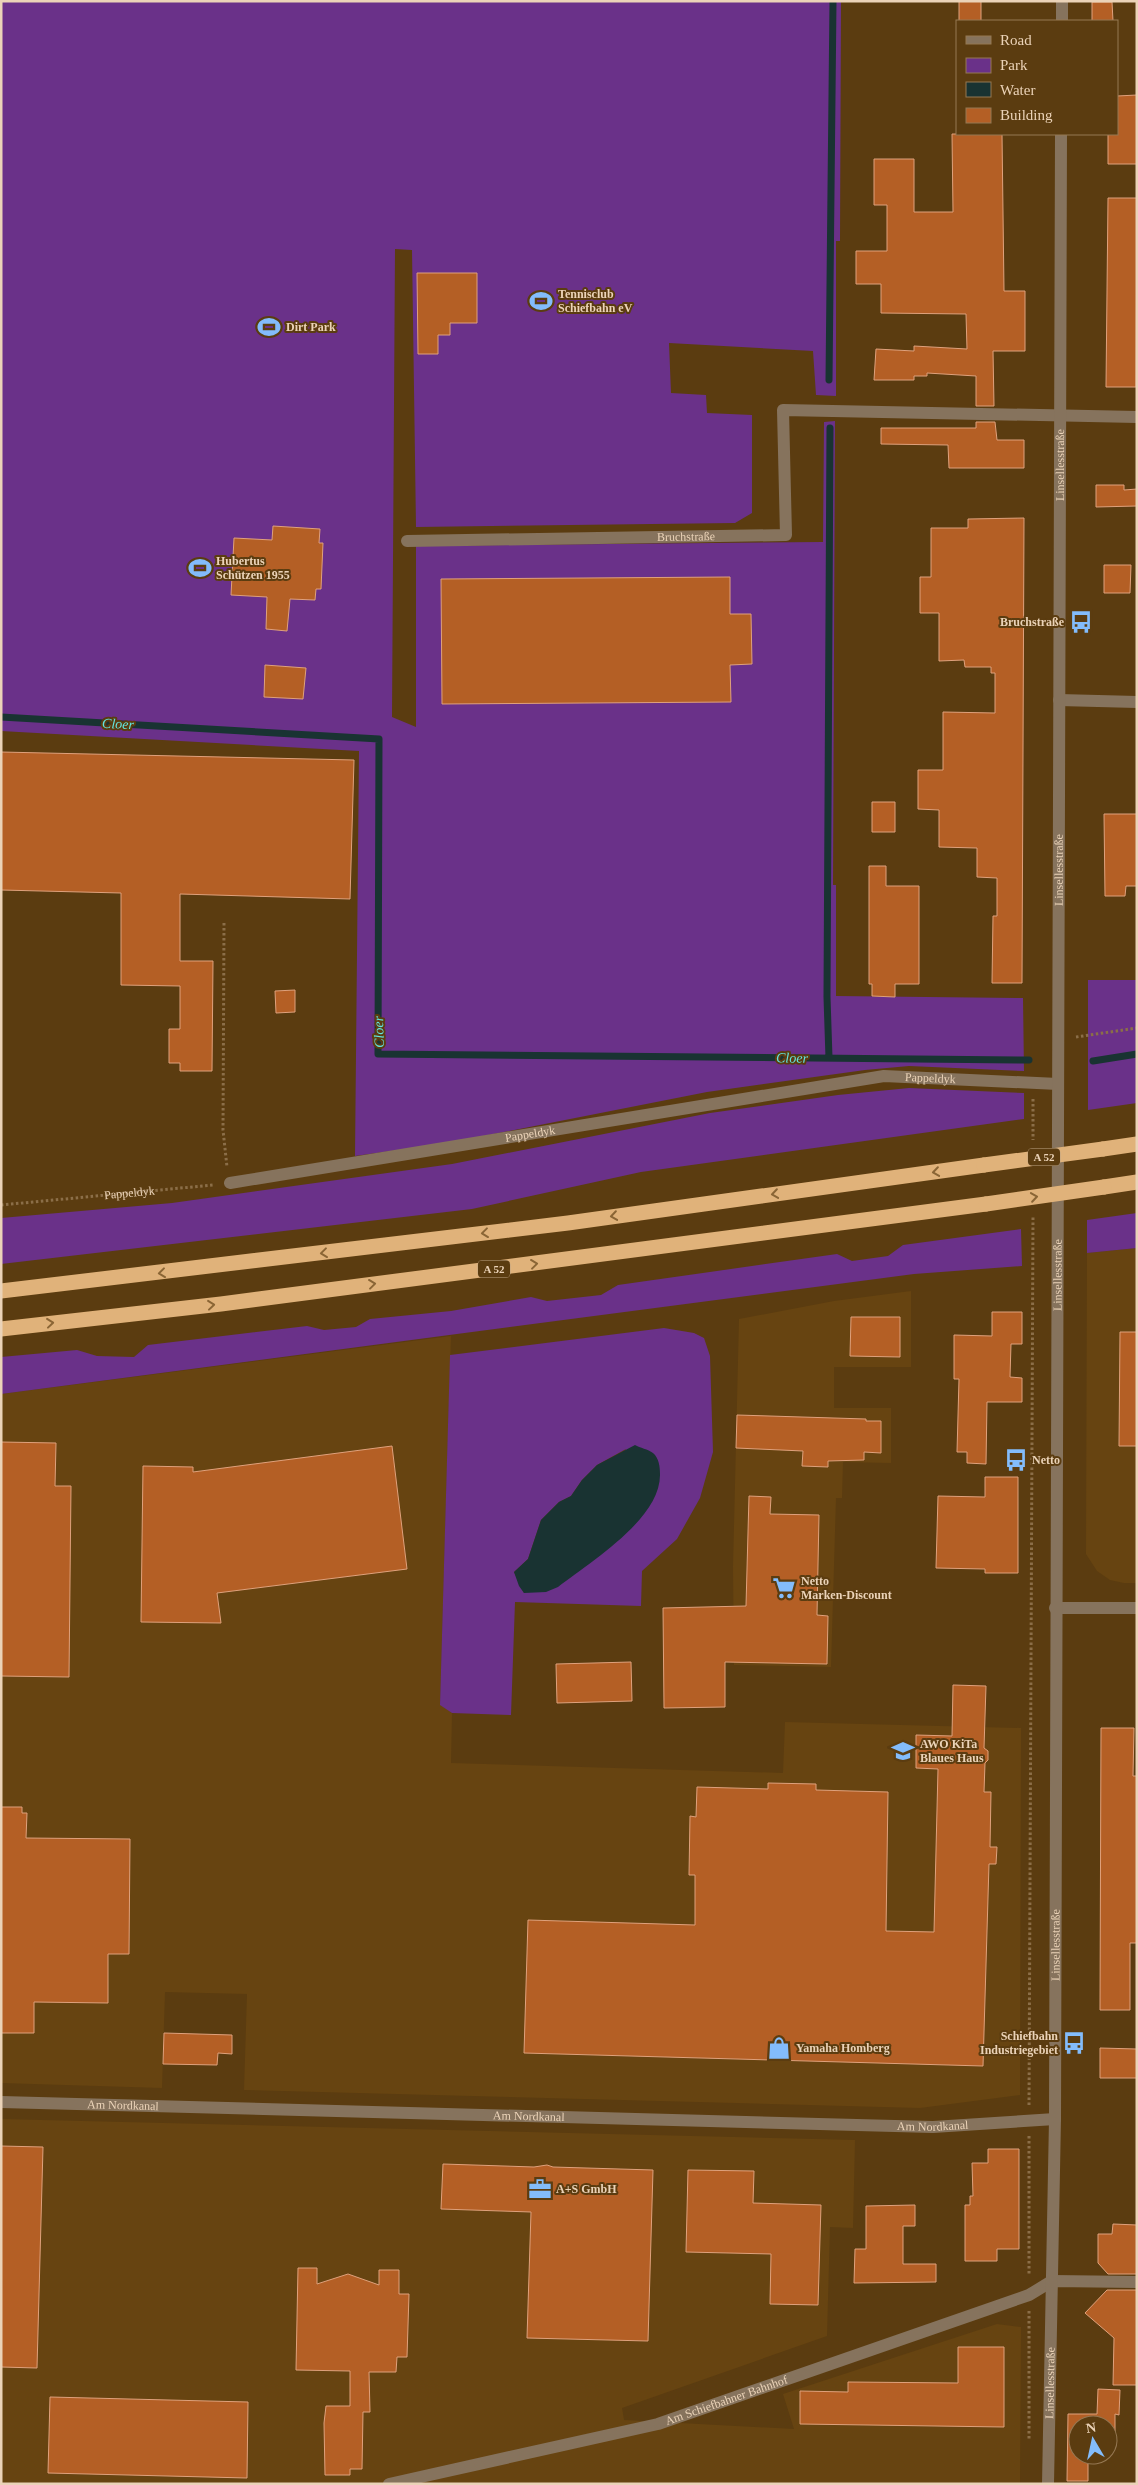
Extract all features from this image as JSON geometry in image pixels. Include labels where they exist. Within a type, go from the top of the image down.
[{"type":"highway","name":"A 52","points":[[1,1291],[548,1225],[1137,1144]]},
{"type":"highway","name":"A 52","points":[[1,1329],[221,1304],[986,1204],[1137,1182]]},
{"type":"street","points":[[1062,1],[1062,20]]},
{"type":"street","name":"Linsellesstraße","points":[[1048,2484],[1055,2119],[1055,1608],[1061,135]]},
{"type":"street","name":"Bruchstraße","points":[[407,541],[786,535],[784,410],[1137,417]]},
{"type":"street","points":[[1060,700],[1137,702]]},
{"type":"street","name":"Pappeldyk","points":[[230,1183],[884,1076],[1058,1084]]},
{"type":"street","points":[[1055,1608],[1137,1608]]},
{"type":"street","name":"Am Nordkanal","points":[[1,2102],[933,2127],[1055,2119]]},
{"type":"street","points":[[1052,2281],[1137,2282]]},
{"type":"street","name":"Am Schiefbahner Bahnhof","points":[[389,2484],[658,2424],[1029,2295],[1052,2281]]},
{"type":"path","points":[[224,923],[223,1130],[230,1183]]},
{"type":"path","points":[[1058,1040],[1137,1028]]},
{"type":"path","points":[[1033,1083],[1033,1150]]},
{"type":"path","name":"Pappeldyk","points":[[1,1205],[230,1183]]},
{"type":"path","points":[[1030,2444],[1029,2120],[1033,1207]]},
{"type":"shaded area","points":[[1137,1248],[1137,1583],[1124,1583],[1110,1580],[1097,1571],[1086,1554],[1087,1253]]},
{"type":"shaded area","points":[[911,1291],[911,1367],[834,1367],[834,1408],[891,1408],[891,1463],[843,1462],[842,1498],[836,1498],[831,1667],[734,1665],[733,1567],[739,1319],[834,1301]]},
{"type":"shaded area","points":[[451,1336],[440,1704],[452,1713],[451,1763],[783,1773],[785,1722],[1021,1728],[1020,2095],[920,2108],[244,2090],[247,1994],[165,1992],[162,2088],[1,2083],[1,1394]]},
{"type":"shaded area","points":[[1,2119],[855,2140],[853,2228],[830,2227],[827,2336],[622,2408],[624,2420],[794,2429],[783,2394],[997,2324],[1021,2327],[1020,2484],[1,2484]]},
{"type":"green space","points":[[1,1],[841,1],[840,241],[836,241],[836,396],[816,395],[813,351],[669,343],[671,393],[706,395],[707,413],[752,415],[752,513],[735,523],[416,527],[412,250],[395,249],[392,717],[416,727],[416,546],[823,542],[824,422],[835,421],[833,885],[836,885],[836,996],[1023,998],[1024,1071],[909,1066],[865,1070],[707,1092],[448,1143],[355,1156],[359,751],[1,731]]},
{"type":"green space","points":[[1088,980],[1137,980],[1137,1103],[1088,1110]]},
{"type":"green space","points":[[909,1088],[1024,1093],[1024,1119],[641,1172],[472,1209],[1,1264],[1,1218],[172,1203],[452,1164],[710,1113],[838,1095]]},
{"type":"green space","points":[[1137,1213],[1137,1248],[1087,1253],[1087,1220]]},
{"type":"green space","points":[[1021,1229],[1022,1266],[914,1274],[1,1394],[1,1357],[77,1350],[97,1356],[134,1357],[148,1345],[307,1326],[324,1330],[356,1327],[370,1319],[451,1311],[531,1297],[547,1301],[601,1295],[618,1285],[837,1254],[852,1261],[888,1256],[903,1245]]},
{"type":"green space","points":[[664,1328],[694,1333],[704,1338],[710,1356],[713,1452],[700,1498],[677,1539],[642,1571],[641,1606],[515,1602],[511,1715],[452,1713],[440,1705],[450,1355]],"holes":[[[626,1449],[524,1593],[514,1572],[528,1559],[541,1520],[559,1502],[571,1496],[582,1480],[597,1465]]]},
{"type":"water","points":[[635,1445],[649,1450],[657,1457],[660,1474],[657,1491],[649,1507],[637,1523],[605,1552],[558,1587],[546,1592],[524,1593],[519,1586],[514,1572],[528,1559],[541,1520],[559,1502],[571,1496],[582,1480],[597,1465]]},
{"type":"building","points":[[959,1],[981,1],[981,20],[959,20]]},
{"type":"building","points":[[1092,2],[1112,2],[1113,20],[1092,20]]},
{"type":"building","points":[[1137,95],[1137,164],[1108,164],[1108,135],[1118,135],[1118,96]]},
{"type":"building","points":[[952,134],[1002,135],[1004,291],[1025,291],[1025,351],[993,351],[994,406],[976,406],[976,376],[927,373],[927,376],[914,376],[914,380],[874,380],[876,349],[914,351],[914,346],[967,349],[966,314],[881,313],[881,284],[856,284],[856,251],[887,251],[887,205],[874,205],[874,159],[914,159],[914,212],[953,212]]},
{"type":"building","points":[[1108,198],[1137,198],[1136,387],[1106,387]]},
{"type":"building","points":[[417,273],[477,273],[477,323],[450,323],[450,335],[438,335],[438,354],[418,354]]},
{"type":"building","points":[[976,422],[995,422],[997,440],[1024,440],[1024,468],[949,468],[948,445],[881,444],[881,428],[976,428]]},
{"type":"building","points":[[1096,485],[1124,485],[1124,490],[1137,489],[1137,506],[1096,507]]},
{"type":"building","points":[[1024,518],[1022,983],[992,983],[993,916],[997,916],[997,878],[977,877],[977,848],[939,847],[939,810],[918,809],[918,770],[943,770],[943,712],[995,713],[995,673],[991,673],[991,667],[965,667],[964,660],[939,661],[939,613],[920,613],[920,577],[931,577],[931,528],[968,528],[968,519]]},
{"type":"building","points":[[273,526],[320,529],[319,543],[323,543],[321,589],[316,589],[315,600],[290,599],[287,631],[266,629],[267,597],[231,595],[234,538],[272,540]]},
{"type":"building","points":[[1104,565],[1131,565],[1130,593],[1104,593]]},
{"type":"building","points":[[730,577],[730,614],[751,614],[752,664],[730,665],[731,702],[442,704],[441,579]]},
{"type":"building","points":[[265,665],[306,668],[303,699],[264,697]]},
{"type":"building","points":[[1,752],[354,760],[350,899],[180,894],[180,961],[213,961],[212,1071],[180,1071],[180,1063],[169,1063],[169,1029],[180,1029],[180,986],[121,985],[121,893],[1,890]]},
{"type":"building","points":[[872,802],[895,802],[895,832],[872,832]]},
{"type":"building","points":[[1104,814],[1137,814],[1137,886],[1126,886],[1125,896],[1105,896]]},
{"type":"building","points":[[869,866],[886,866],[886,886],[919,886],[919,984],[895,984],[895,997],[872,996],[872,984],[869,984]]},
{"type":"building","points":[[295,990],[295,1012],[276,1013],[275,991]]},
{"type":"building","points":[[992,1312],[1022,1312],[1022,1344],[1011,1344],[1010,1377],[1022,1378],[1022,1402],[987,1402],[986,1464],[967,1463],[967,1452],[957,1452],[959,1379],[954,1379],[954,1335],[992,1336]]},
{"type":"building","points":[[851,1317],[900,1317],[900,1357],[850,1356]]},
{"type":"building","points":[[1120,1332],[1137,1332],[1137,1446],[1119,1446]]},
{"type":"building","points":[[737,1415],[881,1421],[881,1453],[864,1452],[864,1460],[828,1461],[828,1467],[802,1466],[803,1451],[736,1448]]},
{"type":"building","points":[[1,1442],[56,1443],[55,1486],[71,1486],[69,1677],[1,1676]]},
{"type":"building","points":[[392,1446],[407,1569],[217,1593],[221,1623],[141,1622],[143,1466],[193,1467],[193,1472]]},
{"type":"building","points":[[985,1477],[1018,1477],[1018,1573],[985,1573],[985,1569],[936,1568],[938,1496],[985,1497]]},
{"type":"building","points":[[749,1496],[771,1497],[770,1514],[819,1515],[817,1615],[828,1616],[827,1664],[725,1662],[725,1707],[664,1708],[663,1608],[746,1606]]},
{"type":"building","points":[[631,1662],[632,1701],[557,1703],[556,1664]]},
{"type":"building","points":[[953,1685],[986,1686],[984,1748],[988,1751],[988,1760],[985,1763],[984,1792],[991,1792],[990,1847],[997,1847],[996,1864],[989,1864],[983,2066],[524,2053],[528,1920],[695,1925],[695,1875],[689,1875],[690,1816],[696,1817],[697,1787],[768,1789],[768,1783],[816,1784],[816,1790],[888,1792],[886,1931],[934,1932],[938,1769],[916,1768],[916,1735],[952,1736]]},
{"type":"building","points":[[1101,1728],[1134,1728],[1133,1776],[1137,1776],[1137,1943],[1130,1943],[1130,2010],[1100,2010]]},
{"type":"building","points":[[1,1807],[22,1807],[22,1813],[27,1813],[26,1838],[130,1839],[129,1954],[108,1954],[108,2003],[34,2002],[34,2033],[1,2033]]},
{"type":"building","points":[[164,2033],[232,2035],[232,2054],[218,2053],[217,2065],[163,2064]]},
{"type":"building","points":[[1100,2048],[1137,2049],[1137,2078],[1100,2078]]},
{"type":"building","points":[[1,2146],[43,2147],[37,2368],[1,2367]]},
{"type":"building","points":[[988,2149],[1019,2149],[1019,2249],[997,2249],[997,2261],[965,2261],[965,2205],[970,2205],[970,2196],[973,2196],[972,2163],[988,2163]]},
{"type":"building","points":[[443,2164],[534,2167],[547,2165],[553,2167],[653,2170],[648,2341],[527,2338],[531,2212],[441,2209]]},
{"type":"building","points":[[688,2170],[754,2171],[753,2203],[821,2205],[818,2305],[770,2304],[771,2254],[686,2252]]},
{"type":"building","points":[[915,2205],[915,2226],[903,2226],[903,2264],[936,2264],[936,2282],[854,2283],[855,2249],[866,2249],[866,2206]]},
{"type":"building","points":[[1113,2224],[1137,2225],[1137,2274],[1108,2274],[1098,2263],[1098,2234],[1112,2234]]},
{"type":"building","points":[[298,2268],[317,2268],[317,2284],[348,2274],[379,2285],[379,2270],[399,2270],[399,2294],[409,2294],[407,2357],[397,2357],[396,2372],[369,2372],[370,2412],[363,2412],[362,2469],[350,2469],[350,2475],[325,2475],[324,2423],[326,2406],[350,2406],[350,2371],[296,2370]]},
{"type":"building","points":[[1107,2290],[1137,2290],[1137,2385],[1113,2385],[1114,2338],[1085,2313]]},
{"type":"building","points":[[958,2347],[1004,2347],[1004,2427],[800,2424],[800,2391],[848,2392],[848,2382],[958,2383]]},
{"type":"building","points":[[1098,2389],[1120,2390],[1119,2415],[1068,2415],[1068,2465],[1088,2465],[1088,2481],[1067,2481],[1068,2414],[1097,2414]]},
{"type":"building","points":[[50,2397],[248,2402],[247,2478],[48,2473]]},
{"type":"waterway","points":[[829,380],[833,1]]},
{"type":"waterway","points":[[829,1058],[827,997],[830,428]]},
{"type":"waterway","name":"Cloer","points":[[1,717],[379,739],[378,1054],[1029,1060]]},
{"type":"waterway","points":[[1093,1061],[1137,1054]]},
{"type":"place","name":"Tennisclub Schiefbahn eV","points":[[541,301]]},
{"type":"place","name":"Dirt Park","points":[[269,327]]},
{"type":"place","name":"Hubertus Schützen 1955","points":[[200,568]]},
{"type":"place","name":"Bruchstraße","points":[[1081,622]]},
{"type":"place","name":"Netto","points":[[1016,1460]]},
{"type":"place","name":"Netto Marken-Discount","points":[[784,1588]]},
{"type":"place","name":"AWO KiTa Blaues Haus","points":[[903,1751]]},
{"type":"place","name":"Schiefbahn Industriegebiet","points":[[1074,2043]]},
{"type":"place","name":"Yamaha Homberg","points":[[779,2048]]},
{"type":"place","name":"A+S GmbH","points":[[540,2189]]}]
